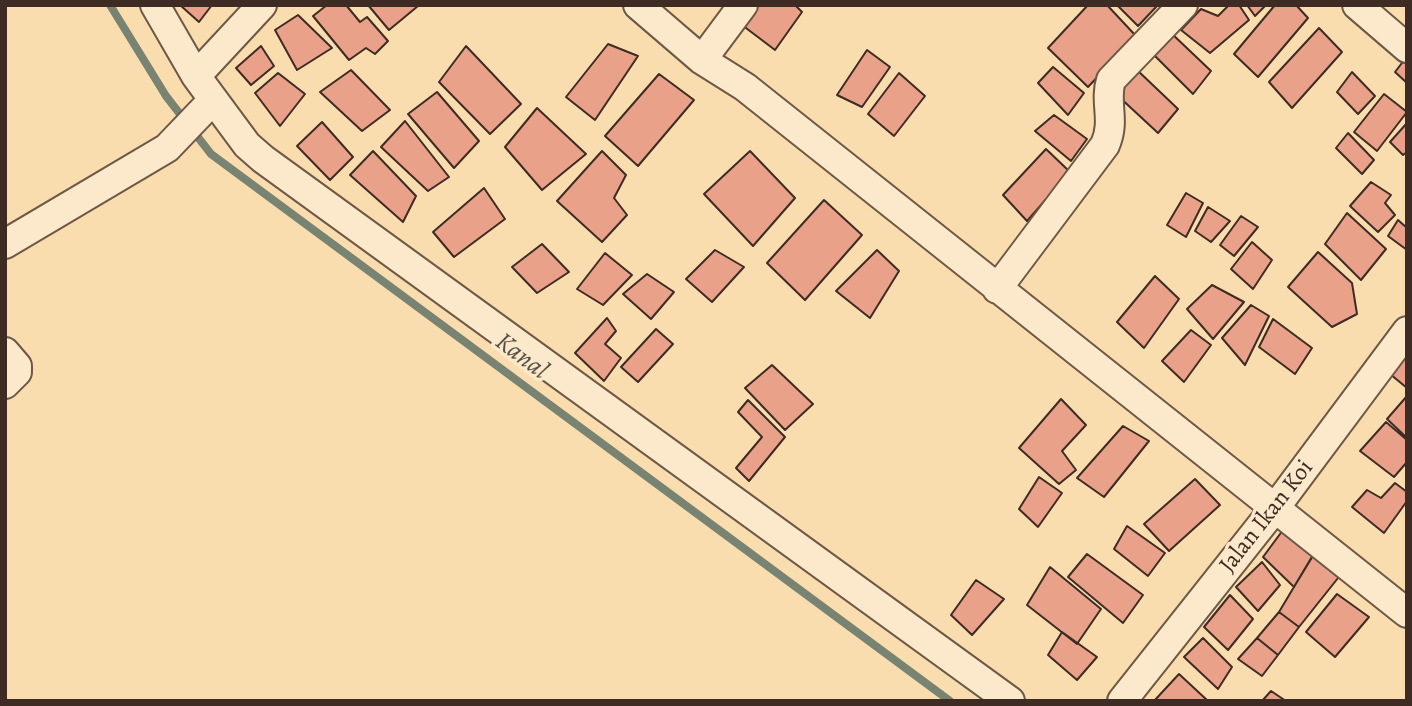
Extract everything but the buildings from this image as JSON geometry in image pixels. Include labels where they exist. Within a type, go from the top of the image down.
[{"type":"street","points":[[155,5],[209,104],[263,159],[1010,701]]},
{"type":"street","points":[[196,76],[262,5]]},
{"type":"street","points":[[638,5],[702,60],[745,87],[1407,613]]},
{"type":"street","points":[[702,60],[743,5]]},
{"type":"street","points":[[997,289],[1105,145],[1112,122],[1108,90],[1111,80],[1183,5]]},
{"type":"street","points":[[1357,5],[1407,48]]},
{"type":"street","points":[[5,244],[167,148],[209,104]]},
{"type":"street","name":"Jalan Ikan Koi","points":[[1122,701],[1275,508],[1407,331]]},
{"type":"street","points":[[5,352],[17,366],[17,372],[5,384]]},
{"type":"waterway","name":"Kanal","points":[[110,5],[166,96],[211,154],[950,701]]}]
